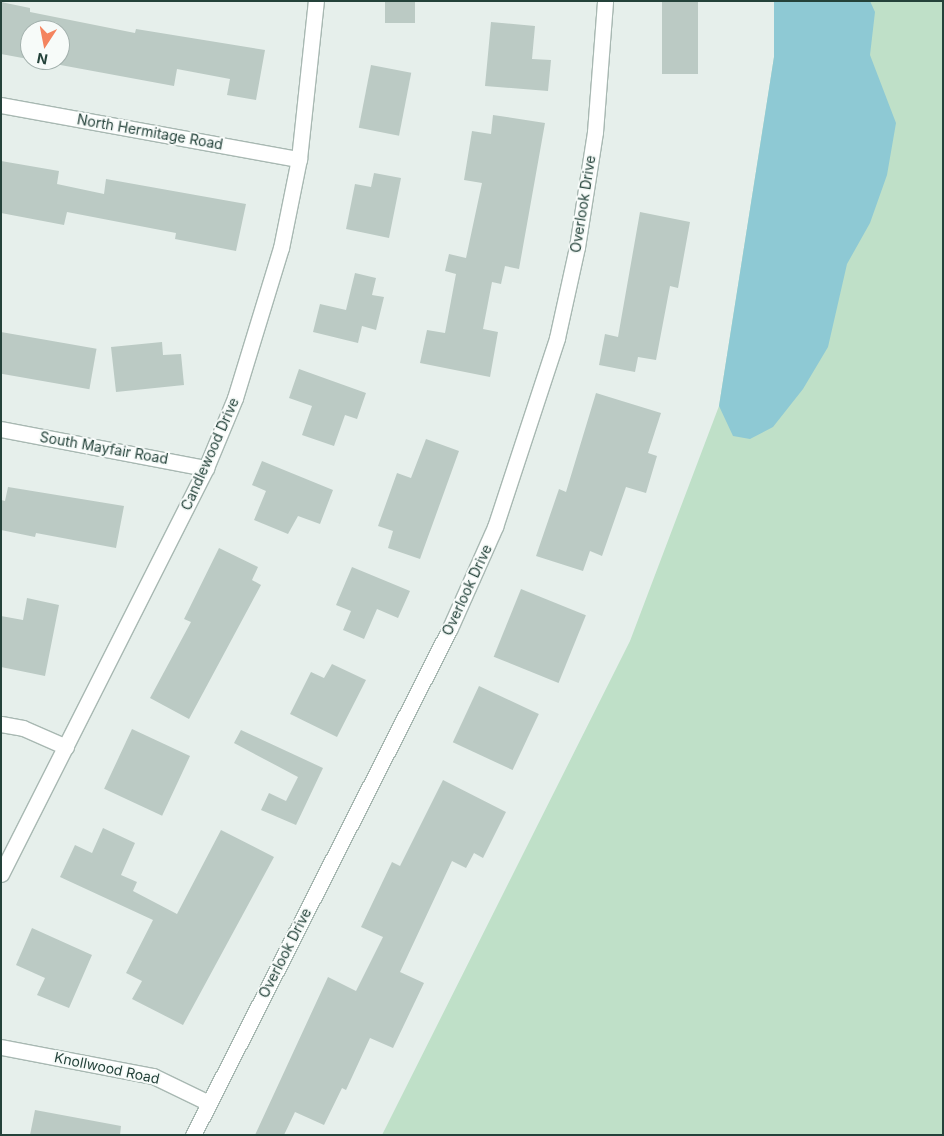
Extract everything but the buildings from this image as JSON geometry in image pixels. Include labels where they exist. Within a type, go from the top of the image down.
[{"type":"street","name":"Candlewood Drive","points":[[1,874],[206,468],[260,324],[299,159],[316,1]]},
{"type":"street","name":"Overlook Drive","points":[[193,1135],[450,628],[498,518],[557,338],[577,247],[595,132],[605,1]]},
{"type":"street","name":"North Hermitage Road","points":[[1,105],[299,159]]},
{"type":"street","name":"South Mayfair Road","points":[[1,430],[206,468]]},
{"type":"street","points":[[1,724],[30,731],[66,747]]},
{"type":"street","name":"Knollwood Road","points":[[1,1047],[153,1076],[209,1103]]},
{"type":"green space","points":[[774,1],[943,1],[943,1135],[382,1135],[630,641],[719,406],[774,57]]},
{"type":"water","points":[[774,1],[870,1],[875,12],[870,55],[896,123],[887,175],[870,223],[847,264],[828,347],[803,389],[773,427],[750,439],[733,436],[719,406],[774,57]]}]
